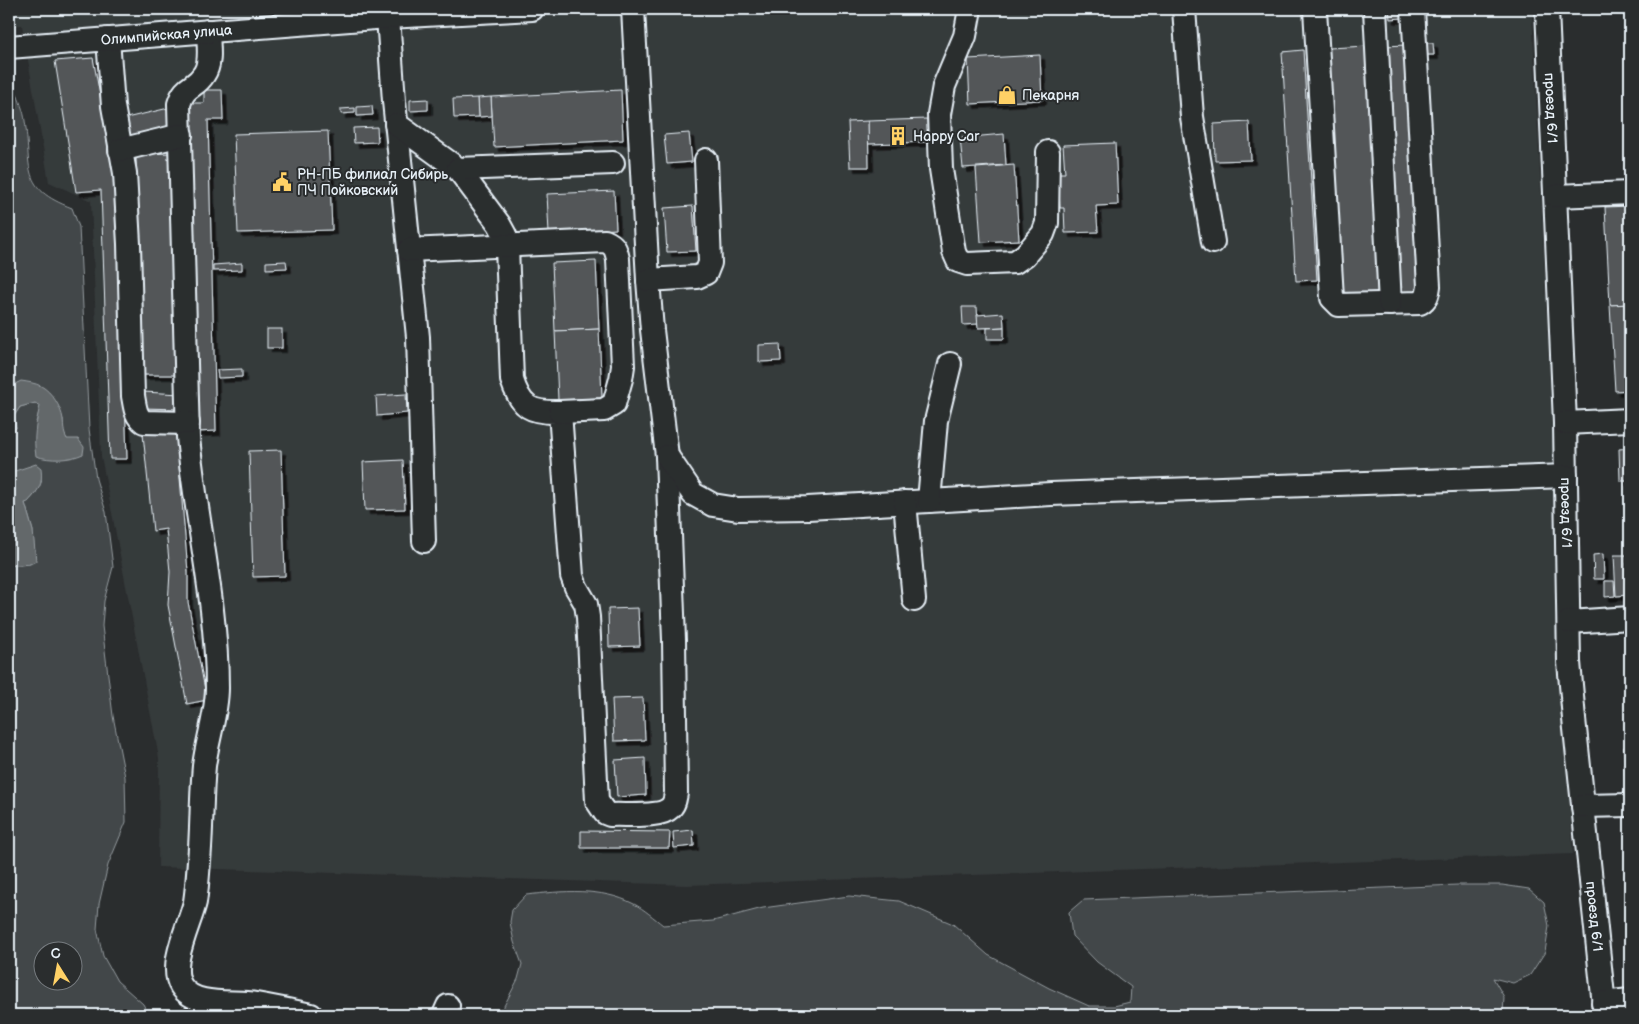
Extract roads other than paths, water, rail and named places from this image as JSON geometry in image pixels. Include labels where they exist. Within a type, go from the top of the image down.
[{"type":"street","name":"Олимпийская улица","points":[[9,47],[388,17],[423,12],[532,9]]},
{"type":"street","points":[[560,412],[570,563],[576,587],[586,604],[588,617],[596,792],[600,808],[610,815],[658,814],[666,811],[674,802],[676,793],[674,640],[667,456],[648,280],[633,9]]},
{"type":"street","points":[[970,9],[965,36],[944,86],[939,114],[940,169],[954,252],[958,261],[967,264],[1015,262],[1025,255],[1043,234],[1047,223],[1048,152]]},
{"type":"street","points":[[1184,9],[1192,117],[1213,242]]},
{"type":"street","points":[[1315,9],[1332,298],[1339,305],[1420,303],[1425,300],[1429,286],[1413,9]]},
{"type":"street","points":[[1375,9],[1390,304]]},
{"type":"street","name":"проезд 6/1","points":[[1547,9],[1565,423],[1570,662],[1574,719],[1604,1009]]},
{"type":"street","points":[[388,17],[396,124],[418,337],[424,541]]},
{"type":"street","points":[[208,31],[208,63],[205,74],[182,94],[180,104],[180,135],[188,423],[191,467],[210,591],[217,701],[208,737],[204,768],[202,832],[195,900],[177,965],[178,976],[180,985],[187,993],[195,997],[209,1001],[255,1003],[311,1015]]},
{"type":"street","points":[[108,39],[113,106],[125,173],[132,364],[136,410],[138,419],[144,422],[188,423]]},
{"type":"street","points":[[396,124],[458,169],[500,224],[505,235],[507,246],[512,380],[516,394],[522,402],[541,413],[604,410],[614,404],[623,366],[618,259],[612,244],[605,241],[507,246],[409,250]]},
{"type":"street","points":[[120,150],[180,135]]},
{"type":"street","points":[[648,280],[697,277],[706,273],[710,263],[706,160]]},
{"type":"street","points":[[458,169],[613,163]]},
{"type":"street","points":[[1556,196],[1630,193]]},
{"type":"street","points":[[929,501],[936,421],[950,364]]},
{"type":"street","points":[[1565,423],[1630,420]]},
{"type":"street","points":[[667,456],[693,494],[712,505],[723,508],[808,508],[1052,494],[1566,476]]},
{"type":"street","points":[[905,502],[914,600]]},
{"type":"street","points":[[1569,622],[1630,618]]},
{"type":"street","points":[[1583,806],[1630,805]]},
{"type":"street","points":[[1604,1009],[1630,1000]]},
{"type":"place","name":"Пекарня","points":[[1007,95]]},
{"type":"place","name":"Happy Car","points":[[898,136]]},
{"type":"place","name":"РН-ПБ филиал Сибирь ПЧ Пойковский","points":[[282,182]]}]
